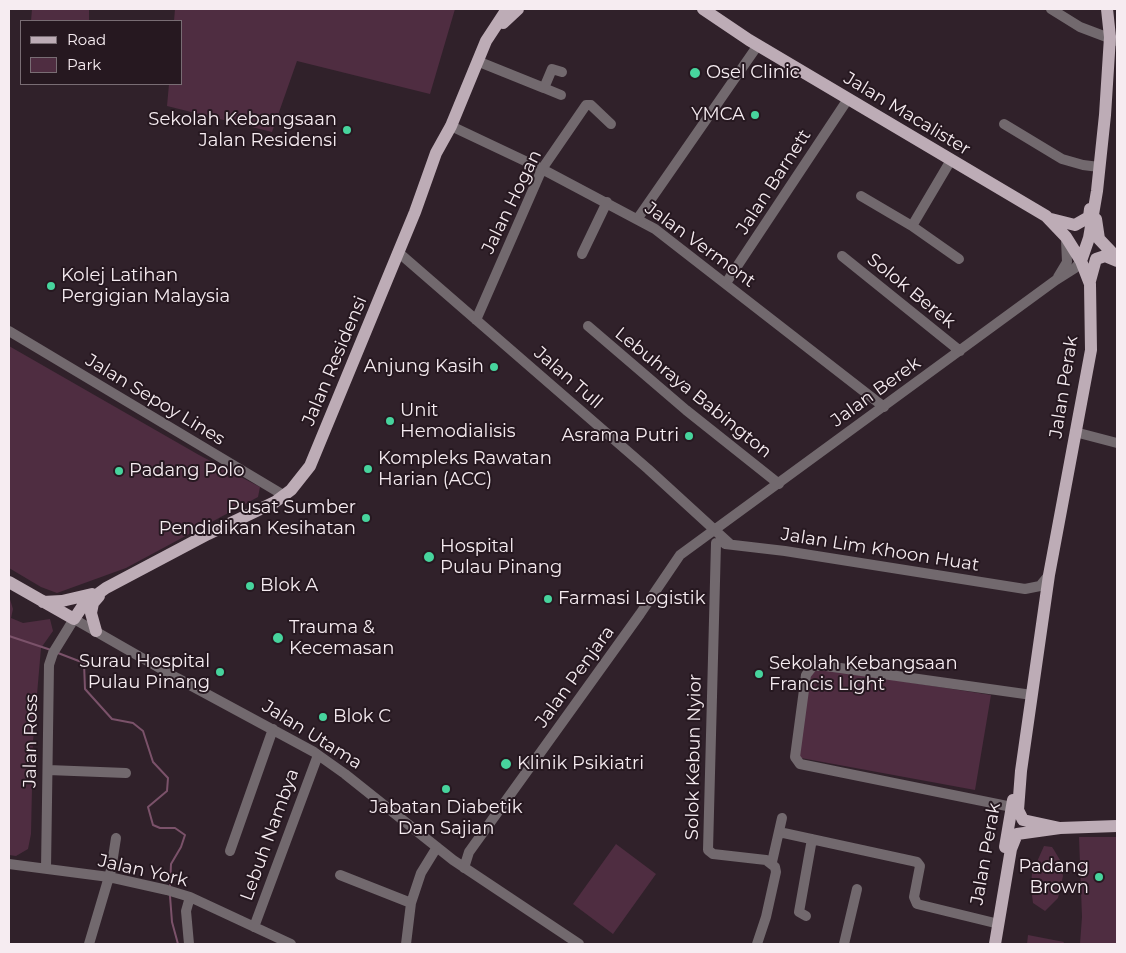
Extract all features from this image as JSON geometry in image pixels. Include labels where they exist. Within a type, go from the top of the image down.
[{"type":"main road","points":[[486,41],[499,9]]},
{"type":"main road","name":"Jalan Residensi","points":[[74,619],[84,604],[106,588],[284,496],[292,490],[310,466],[398,252],[436,153],[451,126],[486,41],[507,9]]},
{"type":"main road","points":[[486,41],[518,9]]},
{"type":"main road","name":"Jalan Macalister","points":[[703,9],[758,45],[1046,216],[1066,237],[1081,261]]},
{"type":"main road","points":[[1081,261],[1089,238],[1095,202],[1114,53],[1114,39],[1107,9]]},
{"type":"main road","points":[[1046,216],[1075,225],[1089,217],[1096,173],[1099,167]]},
{"type":"main road","points":[[1095,202],[1096,232],[1099,239],[1117,260]]},
{"type":"main road","points":[[1090,284],[1092,266],[1096,259],[1105,256],[1117,260]]},
{"type":"main road","name":"Jalan Perak","points":[[995,944],[1012,808],[1021,771],[1049,575],[1091,350],[1090,284],[1081,261]]},
{"type":"main road","name":"Jalan Utama","points":[[9,582],[74,619]]},
{"type":"main road","points":[[42,602],[62,602],[80,598],[106,588]]},
{"type":"main road","points":[[96,631],[92,620],[93,603],[106,588]]},
{"type":"main road","name":"Jalan Perak","points":[[1021,771],[1019,815],[1031,822],[1049,824],[1060,828]]},
{"type":"main road","points":[[1060,828],[1117,826]]},
{"type":"main road","name":"Jalan Perak","points":[[988,944],[997,922],[1014,837],[1023,832],[1060,828]]},
{"type":"street","points":[[1051,9],[1080,27],[1114,39]]},
{"type":"street","points":[[638,218],[758,45]]},
{"type":"street","points":[[477,61],[561,95]]},
{"type":"street","points":[[544,88],[552,70],[562,72]]},
{"type":"street","name":"Jalan Barnett","points":[[726,283],[848,99]]},
{"type":"street","name":"Jalan Hogan","points":[[476,320],[542,169],[586,105],[591,105],[611,124]]},
{"type":"street","points":[[1004,124],[1062,159],[1099,167]]},
{"type":"street","name":"Jalan Vermont","points":[[451,126],[542,169],[638,218],[726,283],[884,407]]},
{"type":"street","points":[[912,226],[951,160]]},
{"type":"street","points":[[861,196],[912,226],[959,259]]},
{"type":"street","points":[[582,254],[606,202]]},
{"type":"street","name":"Jalan Berek","points":[[1056,280],[1067,262],[1066,237]]},
{"type":"street","name":"Jalan Tull","points":[[398,252],[716,530]]},
{"type":"street","name":"Solok Berek","points":[[842,256],[960,351]]},
{"type":"street","name":"Jalan Berek","points":[[716,530],[1056,280],[1075,268],[1081,261]]},
{"type":"street","name":"Lebuhraya Babington","points":[[588,326],[686,410],[779,484]]},
{"type":"street","name":"Jalan Sepoy Lines","points":[[9,332],[284,496]]},
{"type":"street","points":[[1075,432],[1117,444]]},
{"type":"street","points":[[716,530],[730,544]]},
{"type":"street","name":"Jalan Penjara","points":[[464,868],[469,852],[640,614],[676,560],[689,548],[716,530]]},
{"type":"street","points":[[706,536],[716,543]]},
{"type":"street","name":"Jalan Lim Khoon Huat","points":[[716,543],[1025,589],[1045,604]]},
{"type":"street","name":"Solok Kebun Nyior","points":[[716,543],[708,850],[713,854],[772,862]]},
{"type":"street","points":[[1025,589],[1040,586],[1049,575]]},
{"type":"street","name":"Jalan Utama","points":[[74,619],[318,755],[345,774],[464,868],[578,944]]},
{"type":"street","name":"Jalan Ross","points":[[46,869],[50,665],[54,653],[74,619]]},
{"type":"street","points":[[1012,808],[800,764],[795,757],[806,675],[813,666],[826,666],[1032,695]]},
{"type":"street","points":[[230,851],[273,729]]},
{"type":"street","name":"Lebuh Nambya","points":[[254,927],[318,755]]},
{"type":"street","points":[[48,770],[126,773]]},
{"type":"street","points":[[757,944],[776,872],[772,862],[782,818]]},
{"type":"street","points":[[779,832],[917,862],[920,866],[914,897],[917,904],[997,922]]},
{"type":"street","points":[[89,944],[109,878],[116,838]]},
{"type":"street","points":[[806,916],[799,912],[812,839]]},
{"type":"street","points":[[406,944],[411,903],[421,873],[437,847]]},
{"type":"street","name":"Jalan Penjara","points":[[453,860],[469,852]]},
{"type":"street","name":"Jalan York","points":[[9,864],[109,878],[185,895],[291,944]]},
{"type":"street","points":[[340,875],[411,903]]},
{"type":"street","points":[[844,944],[857,889]]},
{"type":"street","points":[[185,895],[189,944]]},
{"type":"green space","points":[[32,9],[89,9],[89,20],[31,20]]},
{"type":"green space","points":[[175,9],[455,9],[430,94],[297,61],[272,132],[167,106],[169,85],[182,85],[182,20],[174,20]]},
{"type":"green space","name":"Padang Polo","points":[[9,346],[199,455],[260,487],[258,497],[126,568],[57,593],[41,587],[9,568]]},
{"type":"green space","points":[[9,596],[13,609],[11,618],[23,623],[50,619],[53,631],[41,648],[33,741],[31,834],[28,849],[16,856],[9,855]]},
{"type":"green space","points":[[823,669],[991,695],[975,790],[801,758],[799,754],[809,677],[816,670]]},
{"type":"green space","name":"Padang Brown","points":[[1079,837],[1117,837],[1117,944],[1080,944],[1082,917]]},
{"type":"green space","points":[[616,844],[656,874],[613,934],[573,904]]},
{"type":"green space","points":[[1044,846],[1052,847],[1054,850],[1060,860],[1063,876],[1058,898],[1045,911],[1033,903],[1031,887],[1032,873]]},
{"type":"green space","points":[[1028,935],[1064,942],[1063,944],[1027,944]]},
{"type":"waterway","points":[[9,636],[51,650]]},
{"type":"waterway","points":[[58,653],[84,663],[85,689],[112,719],[133,723],[143,731],[153,762],[168,778],[167,791],[148,807],[153,825],[160,828],[175,828],[185,835],[181,847],[171,864],[170,886]]},
{"type":"waterway","points":[[170,896],[172,922],[178,944]]},
{"type":"place","name":"Osel Clinic","points":[[695,73]]},
{"type":"place","name":"YMCA","points":[[755,115]]},
{"type":"place","name":"Sekolah Kebangsaan Jalan Residensi","points":[[347,130]]},
{"type":"place","name":"Kolej Latihan Pergigian Malaysia","points":[[51,286]]},
{"type":"place","name":"Anjung Kasih","points":[[494,367]]},
{"type":"place","name":"Unit Hemodialisis","points":[[390,421]]},
{"type":"place","name":"Asrama Putri","points":[[689,436]]},
{"type":"place","name":"Kompleks Rawatan Harian (ACC)","points":[[368,469]]},
{"type":"place","name":"Padang Polo","points":[[119,471]]},
{"type":"place","name":"Pusat Sumber Pendidikan Kesihatan","points":[[366,518]]},
{"type":"place","name":"Hospital Pulau Pinang","points":[[429,557]]},
{"type":"place","name":"Blok A","points":[[250,586]]},
{"type":"place","name":"Farmasi Logistik","points":[[548,599]]},
{"type":"place","name":"Trauma & Kecemasan","points":[[278,638]]},
{"type":"place","name":"Surau Hospital Pulau Pinang","points":[[220,672]]},
{"type":"place","name":"Sekolah Kebangsaan Francis Light","points":[[759,674]]},
{"type":"place","name":"Blok C","points":[[323,717]]},
{"type":"place","name":"Klinik Psikiatri","points":[[506,764]]},
{"type":"place","name":"Jabatan Diabetik Dan Sajian","points":[[446,789]]},
{"type":"place","name":"Padang Brown","points":[[1099,877]]}]
